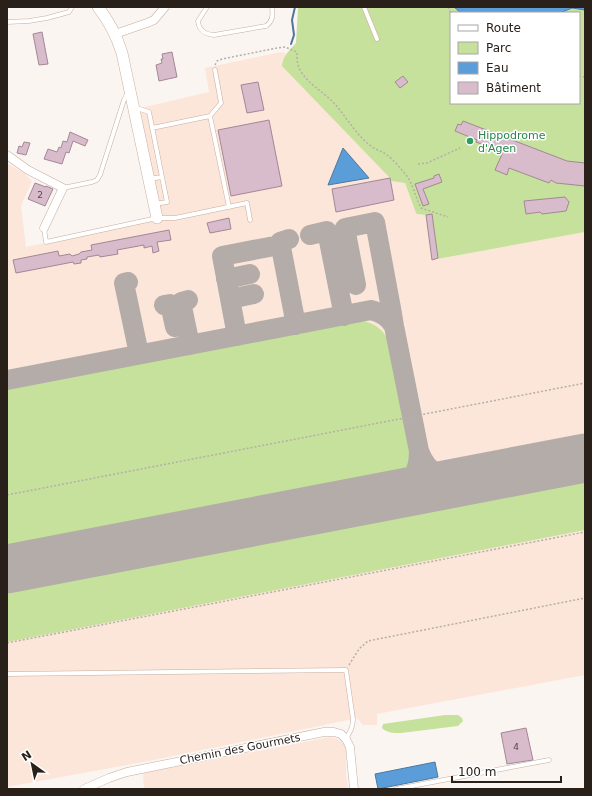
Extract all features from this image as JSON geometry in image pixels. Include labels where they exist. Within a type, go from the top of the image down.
[{"type":"street","points":[[98,7],[115,34],[122,53],[156,218]]},
{"type":"street","points":[[115,34],[154,20],[165,7]]},
{"type":"street","points":[[7,155],[28,170],[63,188],[44,228]]},
{"type":"street","name":"Chemin des Gourmets","points":[[84,789],[127,772],[324,732],[341,734],[346,739]]},
{"type":"street","points":[[346,739],[350,747],[354,789]]},
{"type":"lane","points":[[7,22],[47,18],[68,12],[72,7]]},
{"type":"lane","points":[[208,7],[198,21],[202,31],[207,34],[214,35],[266,26],[272,19],[272,7]]},
{"type":"lane","points":[[364,7],[377,39]]},
{"type":"lane","points":[[152,128],[210,116],[221,103],[215,70]]},
{"type":"lane","points":[[63,188],[97,180],[100,175],[124,100],[130,88]]},
{"type":"lane","points":[[134,107],[149,112],[167,202],[154,204]]},
{"type":"lane","points":[[210,116],[229,207]]},
{"type":"lane","points":[[149,180],[162,177]]},
{"type":"lane","points":[[44,228],[46,242],[156,218],[175,218],[247,203],[250,220]]},
{"type":"lane","points":[[7,674],[346,670],[353,719],[353,726],[346,739]]},
{"type":"lane","points":[[396,789],[549,760]]},
{"type":"path","points":[[215,70],[215,63],[222,59],[285,47],[297,52],[300,70],[308,81],[340,110],[352,127],[361,136],[372,146],[388,155],[406,174],[412,183],[421,208],[448,217]]},
{"type":"path","points":[[418,164],[427,163],[460,148]]},
{"type":"path","points":[[7,495],[585,383]]},
{"type":"path","points":[[7,643],[585,532]]},
{"type":"path","points":[[346,670],[359,649],[368,641],[585,598]]},
{"type":"shaded area","points":[[281,52],[286,53],[283,61],[390,178],[391,181],[405,183],[416,213],[426,215],[432,260],[585,232],[585,675],[377,714],[377,725],[363,725],[357,718],[149,761],[7,787],[7,163],[25,174],[32,181],[21,206],[26,247],[157,219],[136,109],[209,92],[205,68]]},
{"type":"shaded area","points":[[330,737],[341,741],[346,747],[346,773],[348,789],[144,789],[143,773]]},
{"type":"green space","name":"Hippodrome d'Agen","points":[[298,7],[585,7],[585,232],[432,260],[426,215],[416,213],[405,183],[391,181],[390,178],[282,66],[285,56],[296,43]]},
{"type":"green space","points":[[358,320],[370,323],[382,331],[391,345],[411,449],[409,463],[402,474],[398,477],[394,479],[7,552],[7,388]]},
{"type":"green space","points":[[585,475],[585,530],[7,642],[7,586]]},
{"type":"green space","points":[[445,715],[458,715],[463,721],[458,726],[401,733],[388,732],[382,728],[383,724]]},
{"type":"water","points":[[454,7],[585,7],[585,10],[572,8],[562,12],[460,12]]},
{"type":"water","points":[[343,148],[369,178],[328,185]]},
{"type":"water","points":[[435,762],[438,777],[378,789],[375,774]]},
{"type":"building","points":[[42,32],[48,64],[39,65],[33,34]]},
{"type":"building","points":[[172,52],[177,77],[159,81],[156,65],[162,63],[162,54]]},
{"type":"building","points":[[403,76],[408,82],[400,88],[395,82]]},
{"type":"building","points":[[258,82],[264,110],[247,113],[241,85]]},
{"type":"building","points":[[269,120],[282,186],[231,196],[218,130]]},
{"type":"building","points":[[463,121],[567,161],[585,163],[585,186],[556,183],[551,180],[549,183],[509,168],[507,175],[495,170],[503,152],[476,142],[477,140],[455,131],[458,124],[461,125]]},
{"type":"building","points":[[70,132],[88,140],[85,146],[73,141],[69,153],[66,152],[62,164],[44,159],[48,149],[57,152],[59,147],[61,148],[63,141],[67,142]]},
{"type":"building","points":[[24,142],[30,143],[26,155],[17,153],[19,146],[22,147]]},
{"type":"building","points":[[439,174],[442,182],[423,189],[429,204],[423,206],[415,184],[434,178],[434,176]]},
{"type":"building","points":[[390,178],[394,200],[336,212],[332,189]]},
{"type":"building","points":[[35,183],[53,189],[45,206],[28,199]]},
{"type":"building","points":[[565,197],[569,202],[566,211],[526,214],[524,201]]},
{"type":"building","points":[[432,214],[438,258],[432,260],[426,215]]},
{"type":"building","points":[[229,218],[231,229],[210,233],[207,223]]},
{"type":"building","points":[[169,230],[171,240],[157,242],[159,251],[153,253],[152,246],[144,248],[144,245],[117,250],[118,254],[100,257],[99,255],[87,257],[87,259],[81,260],[81,263],[74,264],[73,262],[16,273],[13,260],[58,251],[59,256],[70,254],[72,256],[81,252],[92,250],[91,245]]},
{"type":"building","points":[[526,728],[533,760],[507,764],[501,733]]},
{"type":"waterway","points":[[291,44],[294,35],[292,20],[295,7]]},
{"type":"taxiway","points":[[356,285],[345,228],[375,222],[419,451],[417,467],[412,478],[403,488],[390,496]]},
{"type":"taxiway","points":[[310,235],[327,231],[344,316]]},
{"type":"taxiway","points":[[289,239],[280,242],[296,325]]},
{"type":"taxiway","points":[[237,336],[222,256],[280,245]]},
{"type":"taxiway","points":[[226,279],[250,274]]},
{"type":"taxiway","points":[[128,282],[124,283],[139,354]]},
{"type":"taxiway","points":[[230,299],[254,294]]},
{"type":"taxiway","points":[[188,300],[181,302],[190,345]]},
{"type":"taxiway","points":[[164,305],[170,304],[175,327]]},
{"type":"taxiway","points":[[7,380],[371,310],[378,312],[390,320],[394,326]]},
{"type":"taxiway","points":[[419,451],[427,466],[438,475],[451,479],[467,481]]},
{"type":"taxiway","points":[[7,568],[17,568]]},
{"type":"runway","points":[[7,569],[585,458]]},
{"type":"place","name":"Hippodrome d'Agen","points":[[470,141]]}]
